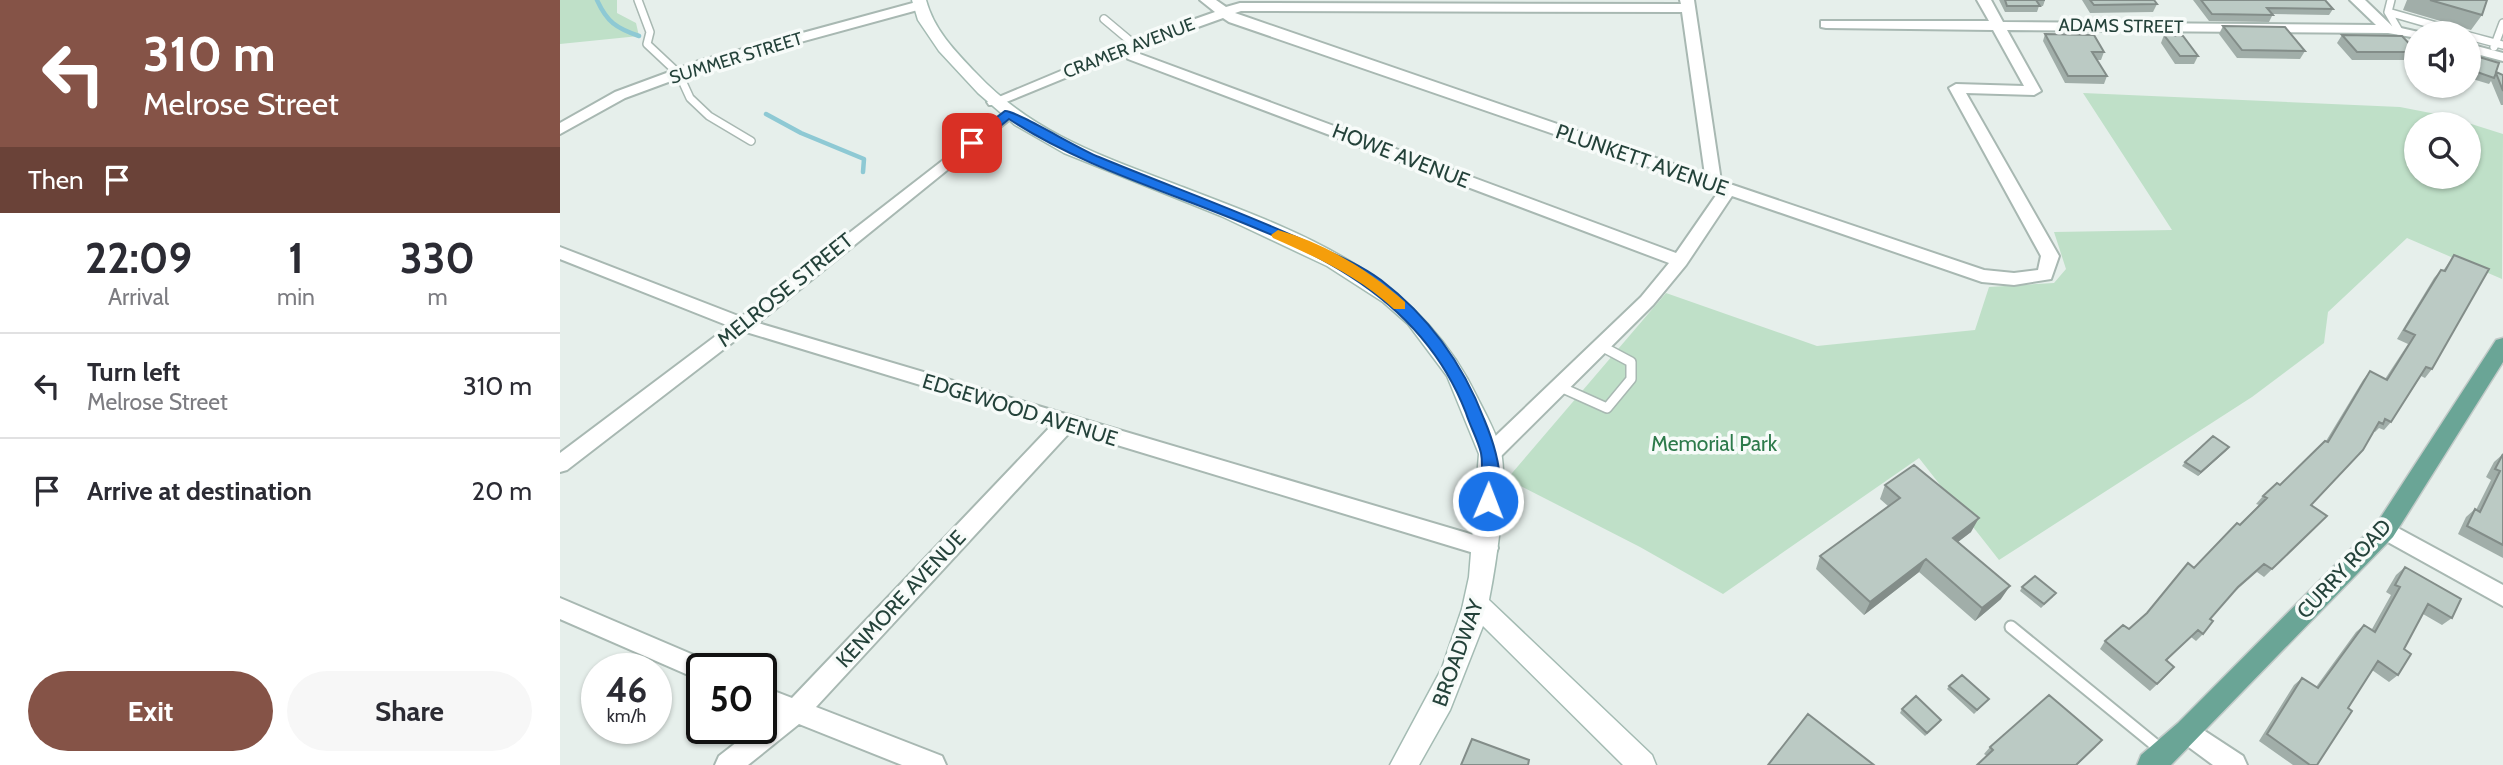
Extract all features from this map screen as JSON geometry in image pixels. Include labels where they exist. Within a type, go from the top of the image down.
[{"type":"main road","name":"BROADWAY","points":[[919,3],[936,38],[1001,108],[1042,135],[1091,159],[1228,212],[1348,266],[1376,284],[1411,316],[1462,384],[1490,454],[1487,548],[1479,606],[1462,654],[1433,718],[1404,765]]},
{"type":"main road","name":"CURRY ROAD","points":[[2158,759],[2188,732],[2385,530],[2503,346]]},
{"type":"main road","points":[[1479,606],[1642,765]]},
{"type":"street","name":"PLUNKETT AVENUE","points":[[1207,0],[1234,19],[1982,276],[2014,279],[2045,275],[2050,256],[2039,236]]},
{"type":"street","points":[[1984,0],[2034,92],[1956,88],[2039,236]]},
{"type":"street","points":[[2357,0],[2394,30]]},
{"type":"street","name":"SUMMER STREET","points":[[563,124],[620,95],[679,74],[919,3]]},
{"type":"street","name":"CRAMER AVENUE","points":[[1001,108],[1135,44],[1240,7],[1687,4]]},
{"type":"street","points":[[1490,454],[1647,301],[1680,261],[1721,188],[1687,4]]},
{"type":"street","name":"ADAMS STREET","points":[[1826,24],[1997,24],[2404,32]]},
{"type":"street","name":"HOWE AVENUE","points":[[1135,44],[1133,56],[1680,261]]},
{"type":"street","name":"MELROSE STREET","points":[[560,464],[743,325],[1001,108]]},
{"type":"street","name":"EDGEWOOD AVENUE","points":[[562,257],[743,325],[1065,424],[1487,548]]},
{"type":"street","name":"KENMORE AVENUE","points":[[728,765],[795,712],[1065,424]]},
{"type":"street","points":[[2385,530],[2503,596]]},
{"type":"street","points":[[560,607],[686,663]]},
{"type":"street","points":[[777,704],[933,765]]},
{"type":"street","points":[[2188,732],[2234,765]]},
{"type":"lane","points":[[638,0],[650,32],[647,44],[679,74],[690,98],[709,116],[751,141]]},
{"type":"lane","points":[[2391,0],[2388,12],[2394,30]]},
{"type":"lane","points":[[2388,12],[2419,21]]},
{"type":"lane","points":[[1104,19],[1135,44]]},
{"type":"lane","points":[[2481,42],[2498,50],[2503,23]]},
{"type":"lane","points":[[1558,386],[1607,408],[1631,379],[1631,362],[1601,346]]},
{"type":"lane","points":[[2011,627],[2158,759]]},
{"type":"green space","points":[[560,0],[617,0],[617,13],[636,23],[639,36],[560,44]]},
{"type":"green space","name":"Memorial Park","points":[[2083,93],[2400,107],[2426,112],[2404,112],[2404,189],[2481,189],[2481,127],[2503,134],[2502,279],[2407,238],[2328,312],[2324,343],[2252,397],[1999,560],[1919,458],[1723,594],[1640,547],[1507,479],[1666,293],[1817,346],[1975,330],[1989,287],[2054,283],[2066,269],[2054,232],[2172,230]]},
{"type":"building","points":[[2005,0],[2036,0],[2040,6],[2007,6]]},
{"type":"building","points":[[2090,0],[2154,0],[2157,4],[2094,5]]},
{"type":"building","points":[[2201,0],[2325,0],[2333,9],[2267,8],[2273,15],[2212,14]]},
{"type":"building","points":[[2430,0],[2487,0],[2482,15]]},
{"type":"building","points":[[2223,26],[2285,27],[2305,51],[2242,50]]},
{"type":"building","points":[[2045,34],[2094,35],[2104,52],[2092,52],[2107,76],[2068,76]]},
{"type":"building","points":[[2164,35],[2183,36],[2198,56],[2180,56]]},
{"type":"building","points":[[2342,35],[2404,38],[2404,52],[2357,52]]},
{"type":"building","points":[[2481,58],[2499,63],[2496,72],[2503,75],[2503,91],[2496,73],[2494,78],[2481,73]]},
{"type":"building","points":[[2454,255],[2489,269],[2432,369],[2426,367],[2391,422],[2385,419],[2383,424],[2379,422],[2363,450],[2311,505],[2327,516],[2272,569],[2264,564],[2238,587],[2210,619],[2213,621],[2203,634],[2198,630],[2166,660],[2174,667],[2157,684],[2105,641],[2123,625],[2129,629],[2147,613],[2188,563],[2194,568],[2237,523],[2240,525],[2267,498],[2263,496],[2277,483],[2280,485],[2325,441],[2328,442],[2370,371],[2387,380],[2415,335],[2404,330],[2441,270],[2445,271]]},
{"type":"building","points":[[2213,436],[2229,447],[2201,472],[2185,462]]},
{"type":"building","points":[[2503,454],[2503,545],[2467,526],[2475,509],[2480,512],[2500,471],[2495,469]]},
{"type":"building","points":[[1914,465],[1979,518],[1953,538],[2010,586],[1982,608],[1926,559],[1870,602],[1820,556],[1900,498],[1885,485]]},
{"type":"building","points":[[2405,567],[2461,599],[2452,618],[2428,604],[2404,649],[2411,654],[2398,675],[2378,661],[2348,708],[2352,711],[2317,765],[2310,765],[2267,734],[2302,678],[2318,688],[2364,625],[2375,632],[2400,587],[2395,585]]},
{"type":"building","points":[[2035,576],[2056,593],[2044,604],[2022,587]]},
{"type":"building","points":[[1962,675],[1989,699],[1977,710],[1949,686]]},
{"type":"building","points":[[2049,695],[2102,740],[2076,765],[1977,765],[1993,750],[1990,747]]},
{"type":"building","points":[[1916,696],[1941,720],[1927,733],[1902,709]]},
{"type":"building","points":[[1808,714],[1874,765],[1768,765]]},
{"type":"building","points":[[1472,739],[1529,760],[1528,765],[1461,765]]},
{"type":"waterway","points":[[597,0],[613,23],[639,36]]},
{"type":"waterway","points":[[766,114],[801,133],[864,159],[863,172]]},
{"type":"slow traffic","points":[[1278,235],[1348,266],[1376,284],[1400,305]]},
{"type":"route","points":[[972,143],[1009,113],[1042,135],[1091,159],[1217,207],[1348,266],[1376,284],[1411,316],[1434,342],[1462,384],[1490,454],[1488,501]]}]
